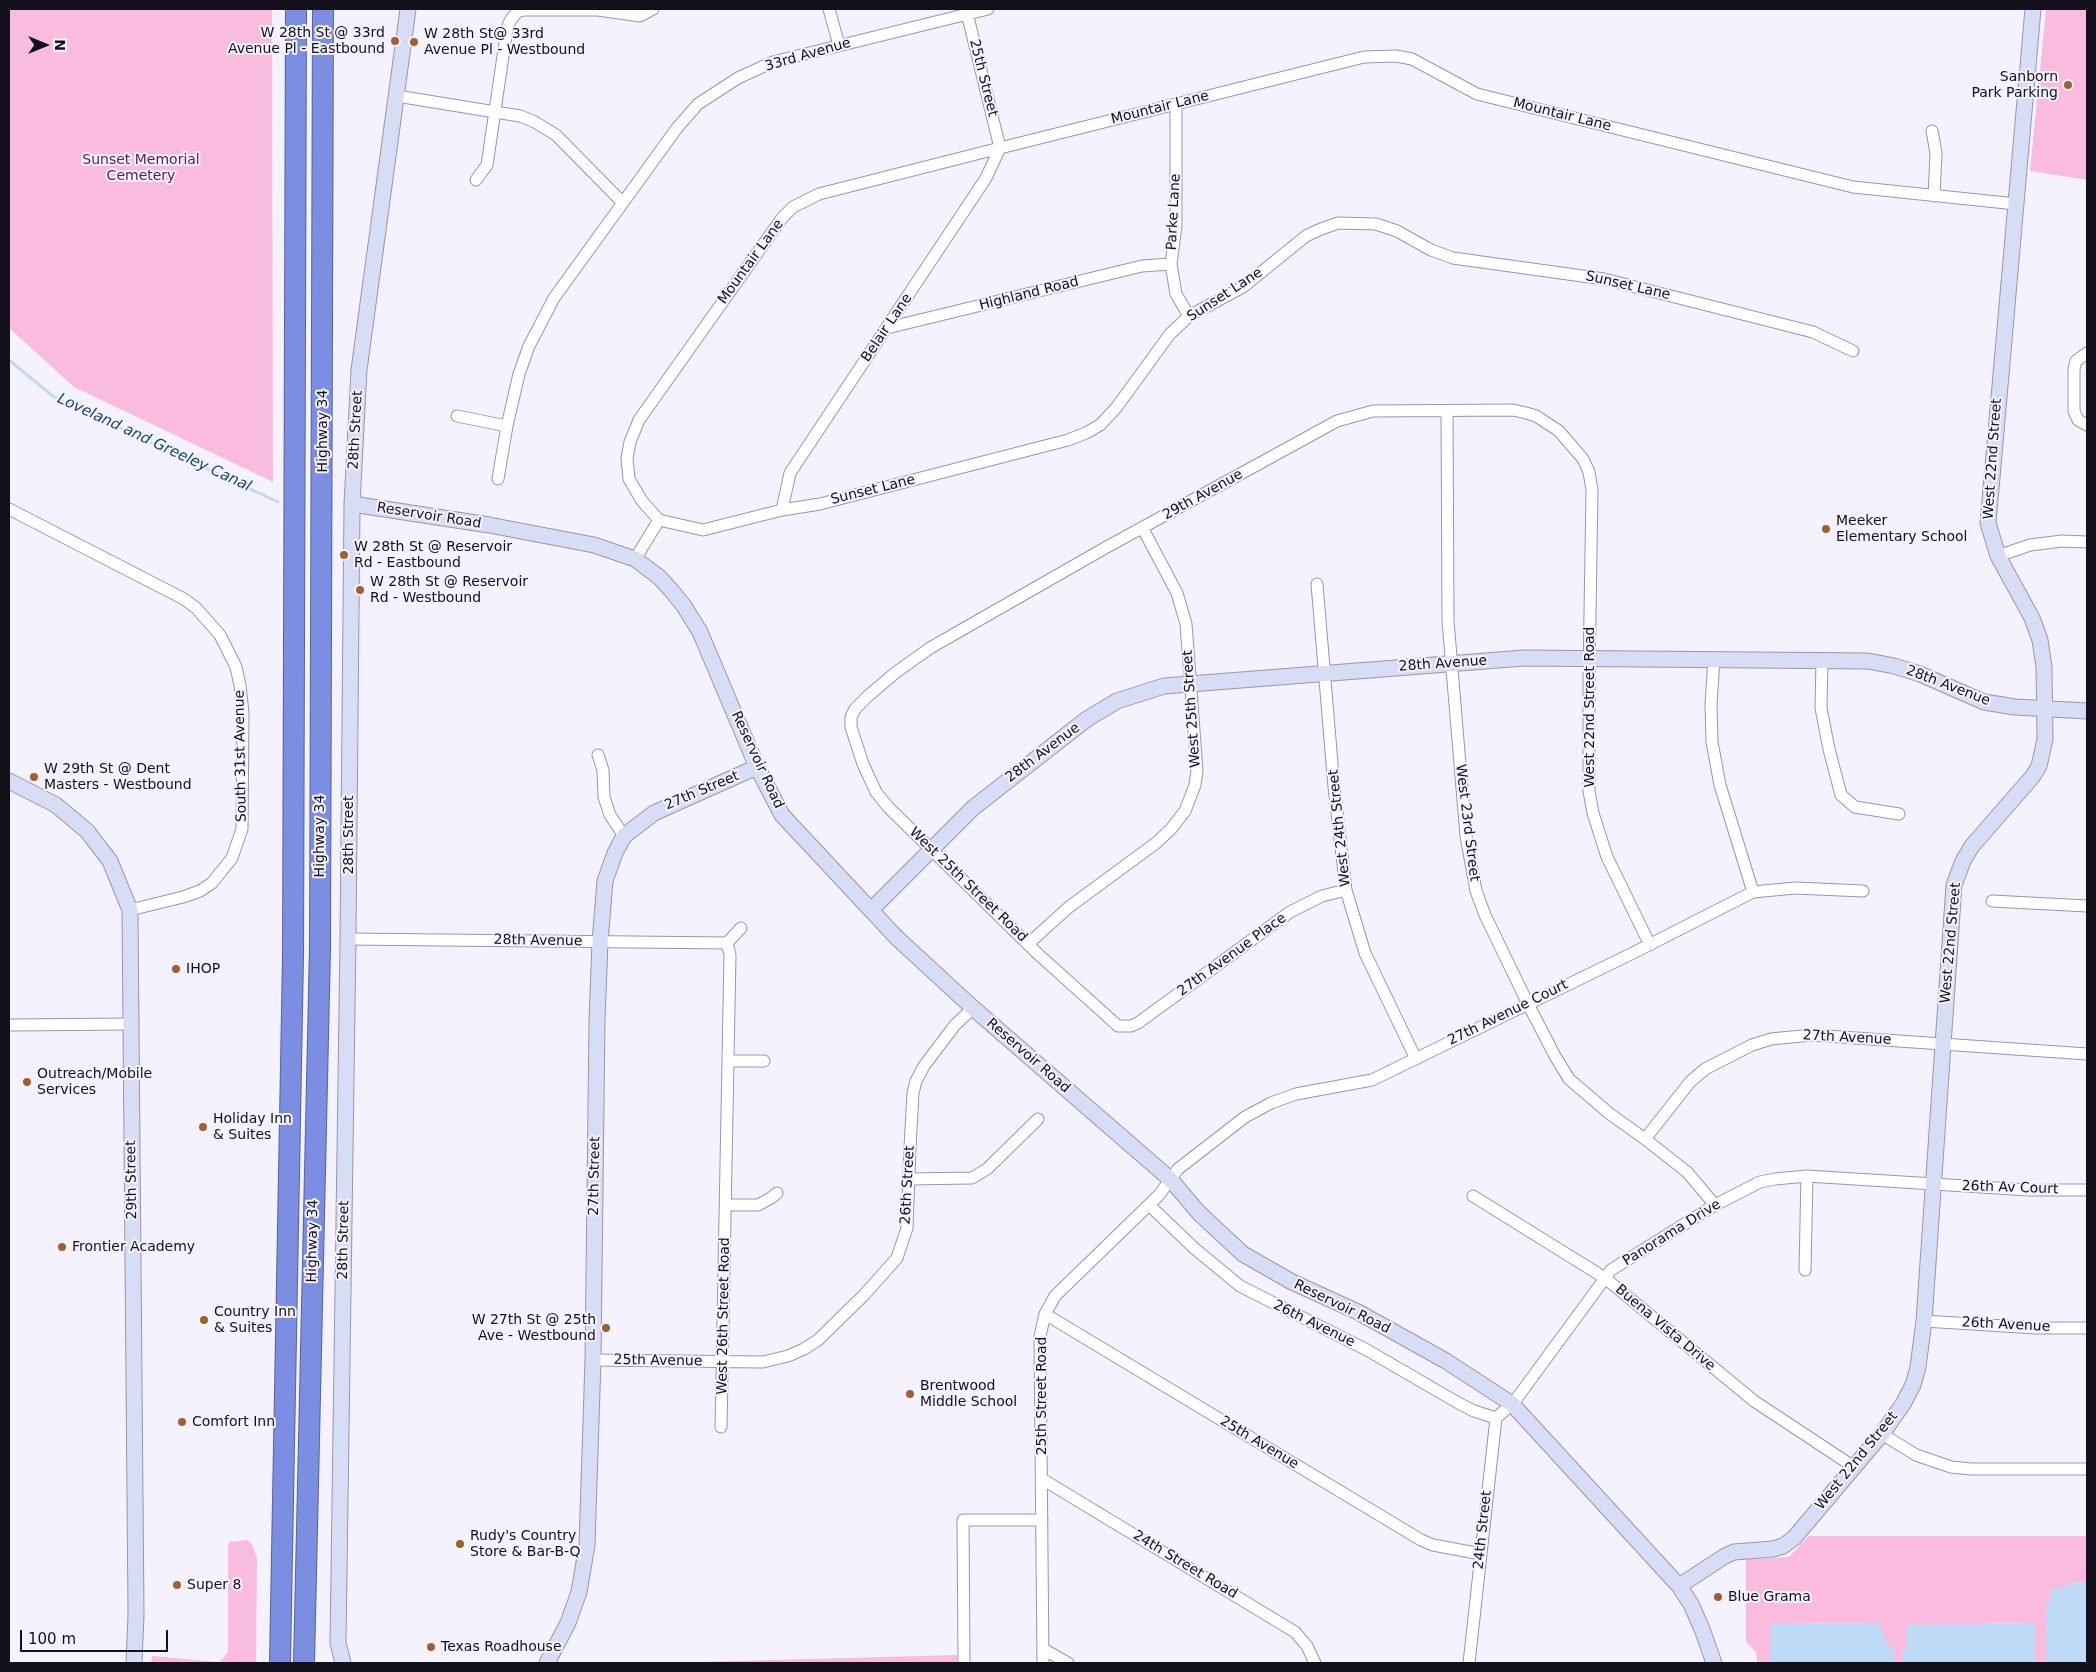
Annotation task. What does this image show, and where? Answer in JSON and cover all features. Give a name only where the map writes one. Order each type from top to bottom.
[{"type":"highway","name":"Highway 34","points":[[280,1663],[293,956],[296,9]]},
{"type":"highway","name":"Highway 34","points":[[304,1663],[320,939],[323,9]]},
{"type":"highway","points":[[274,1663],[281,1610]]},
{"type":"highway","points":[[305,1628],[313,1652],[313,1663]]},
{"type":"street","name":"28th Street","points":[[342,1663],[338,1642],[352,504],[359,370],[408,9]]},
{"type":"street","points":[[829,9],[839,45]]},
{"type":"street","name":"33rd Avenue","points":[[498,479],[506,426],[519,374],[529,346],[554,298],[677,128],[698,104],[738,78],[773,62],[967,11],[988,9]]},
{"type":"street","name":"West 22nd Street","points":[[1679,1586],[1734,1552],[1773,1549],[1783,1546],[1794,1538],[1882,1434],[1903,1404],[1913,1385],[1918,1367],[1924,1321],[1954,885],[1963,861],[1972,846],[2022,791],[2039,766],[2044,739],[2044,667],[2040,640],[2032,618],[1998,556],[1988,524],[2032,9]]},
{"type":"street","points":[[476,180],[487,165],[507,29],[517,12],[523,10],[598,10],[640,16],[652,10]]},
{"type":"street","name":"25th Street","points":[[967,11],[1000,148]]},
{"type":"street","name":"Mountair Lane","points":[[658,520],[642,501],[629,479],[627,458],[630,442],[639,420],[782,218],[793,207],[819,194],[1364,57],[1396,56],[1412,59],[1477,94],[1853,187],[2016,204]]},
{"type":"street","points":[[396,96],[520,116],[544,127],[556,136],[623,203]]},
{"type":"street","name":"Parke Lane","points":[[1176,104],[1176,226],[1171,264],[1176,294],[1189,316]]},
{"type":"street","points":[[1932,131],[1936,153],[1934,196]]},
{"type":"street","name":"Belair Lane","points":[[782,510],[790,473],[986,178],[1000,148]]},
{"type":"street","name":"Sunset Lane","points":[[658,520],[703,530],[782,510],[830,502],[1086,434],[1100,425],[1116,408],[1170,334],[1189,316],[1243,287],[1306,236],[1320,228],[1338,223],[1369,223],[1397,231],[1431,250],[1453,258],[1604,279],[1813,332],[1853,351]]},
{"type":"street","name":"Highland Road","points":[[888,328],[1142,266],[1171,264]]},
{"type":"street","points":[[2087,353],[2076,361],[2074,369],[2074,411],[2078,420],[2087,425]]},
{"type":"street","name":"29th Avenue","points":[[851,717],[855,709],[868,696],[895,673],[930,648],[1105,548],[1143,529],[1337,421],[1373,411],[1513,410],[1536,416],[1559,431],[1584,459]]},
{"type":"street","name":"West 23rd Street","points":[[1447,411],[1448,620],[1463,809],[1470,865],[1476,891],[1528,1004],[1569,1079],[1610,1114],[1645,1138],[1687,1172],[1715,1205]]},
{"type":"street","points":[[457,416],[506,426]]},
{"type":"street","name":"West 22nd Street Road","points":[[1584,459],[1589,472],[1592,490],[1588,762],[1593,813],[1607,857],[1650,945]]},
{"type":"street","name":"Reservoir Road","points":[[352,504],[594,545],[635,559],[672,590],[700,632],[757,767],[782,815],[897,938],[973,1008],[1170,1179],[1199,1213],[1228,1242],[1257,1264],[1358,1312],[1446,1362],[1512,1404],[1679,1586],[1698,1621],[1714,1663]]},
{"type":"street","name":"South 31st Avenue","points":[[9,509],[184,599],[196,608],[220,635],[236,667],[243,713],[242,829],[232,858],[212,883],[200,891],[174,900],[130,910]]},
{"type":"street","points":[[635,559],[658,520]]},
{"type":"street","name":"West 25th Street","points":[[1028,944],[1069,906],[1156,843],[1171,829],[1184,811],[1195,785],[1197,771],[1186,624],[1180,600],[1143,529]]},
{"type":"street","points":[[1998,556],[2030,545],[2062,541],[2087,542]]},
{"type":"street","name":"West 24th Street","points":[[1317,584],[1346,890],[1365,953],[1416,1059]]},
{"type":"street","name":"28th Avenue","points":[[871,910],[973,808],[993,791],[1100,710],[1138,693],[1164,686],[1451,662],[1524,658],[1868,662],[1894,666],[1920,674],[1984,702],[2015,707],[2087,711]]},
{"type":"street","points":[[1714,660],[1712,742],[1720,785],[1752,892]]},
{"type":"street","points":[[1822,661],[1821,708],[1841,795],[1854,808],[1898,814]]},
{"type":"street","name":"West 25th Street Road","points":[[851,717],[855,739],[876,792],[888,808],[1028,944],[1114,1023],[1122,1027]]},
{"type":"street","points":[[598,754],[603,770],[604,797],[610,815],[624,836]]},
{"type":"street","name":"27th Street","points":[[547,1663],[568,1623],[579,1592],[584,1569],[586,1545],[593,1360],[600,942],[605,881],[615,853],[624,836],[654,813],[757,767]]},
{"type":"street","name":"29th Street","points":[[9,781],[56,805],[87,831],[110,861],[130,910],[136,1614],[134,1663]]},
{"type":"street","name":"27th Avenue Court","points":[[1170,1179],[1178,1169],[1245,1117],[1271,1103],[1296,1094],[1372,1080],[1650,945],[1752,892],[1795,888],[1863,891]]},
{"type":"street","name":"27th Avenue Place","points":[[1122,1027],[1138,1023],[1290,912],[1322,896],[1346,890]]},
{"type":"street","points":[[1992,901],[2087,906]]},
{"type":"street","points":[[728,943],[741,928]]},
{"type":"street","name":"28th Avenue","points":[[348,939],[728,943]]},
{"type":"street","name":"West 26th Street Road","points":[[721,1427],[727,1205],[730,955],[728,943]]},
{"type":"street","name":"26th Street","points":[[724,1362],[764,1362],[788,1356],[804,1349],[818,1340],[864,1295],[897,1258],[907,1228],[912,1111],[916,1081],[924,1066],[955,1025],[973,1008]]},
{"type":"street","points":[[9,1024],[131,1024]]},
{"type":"street","name":"27th Avenue","points":[[1645,1138],[1690,1082],[1705,1069],[1743,1049],[1771,1038],[1812,1035],[2087,1054]]},
{"type":"street","points":[[729,1061],[764,1061]]},
{"type":"street","points":[[910,1179],[972,1178],[988,1169],[1038,1118]]},
{"type":"street","points":[[1805,1270],[1807,1176]]},
{"type":"street","name":"Panorama Drive","points":[[1512,1404],[1611,1270],[1715,1205],[1760,1182],[1807,1176],[1933,1184]]},
{"type":"street","name":"25th Street Road","points":[[1043,1663],[1040,1336],[1045,1314],[1055,1296],[1159,1196],[1170,1179]]},
{"type":"street","name":"26th Av Court","points":[[1933,1184],[2029,1190],[2087,1190]]},
{"type":"street","points":[[727,1205],[758,1205],[777,1193]]},
{"type":"street","name":"Buena Vista Drive","points":[[1473,1196],[1605,1278],[1754,1401],[1854,1467]]},
{"type":"street","name":"26th Avenue","points":[[1149,1206],[1194,1248],[1246,1290],[1367,1350],[1460,1404],[1496,1418]]},
{"type":"street","name":"25th Avenue","points":[[1045,1314],[1422,1540],[1433,1545],[1481,1554]]},
{"type":"street","name":"26th Avenue","points":[[1924,1321],[2036,1328],[2087,1328]]},
{"type":"street","name":"25th Avenue","points":[[593,1360],[724,1362]]},
{"type":"street","points":[[1496,1418],[1512,1404]]},
{"type":"street","name":"24th Street","points":[[1469,1663],[1496,1418]]},
{"type":"street","points":[[1882,1434],[1916,1455],[1951,1467],[1970,1469],[2087,1469]]},
{"type":"street","name":"24th Street Road","points":[[1042,1479],[1295,1632],[1307,1646],[1315,1663]]},
{"type":"street","points":[[964,1663],[963,1520],[1042,1520]]},
{"type":"street","points":[[1043,1649],[1068,1663]]},
{"type":"green space","name":"Sunset Memorial Cemetery","points":[[9,9],[272,9],[273,482],[74,387],[9,328]]},
{"type":"green space","name":"Sanborn Park Parking","points":[[2046,9],[2087,9],[2087,180],[2030,171]]},
{"type":"green space","points":[[1809,1536],[2087,1536],[2087,1583],[2072,1582],[2066,1588],[2051,1588],[2046,1608],[2046,1663],[2035,1663],[2035,1623],[1907,1625],[1907,1645],[1902,1653],[1902,1663],[1895,1663],[1895,1651],[1886,1644],[1879,1623],[1770,1624],[1770,1663],[1757,1663],[1756,1652],[1746,1642],[1746,1559],[1790,1556]]},
{"type":"green space","points":[[247,1540],[252,1544],[257,1558],[256,1663],[151,1663],[152,1656],[219,1662],[228,1652],[229,1542]]},
{"type":"green space","points":[[957,1655],[957,1663],[697,1662]]},
{"type":"water","points":[[2072,1582],[2087,1583],[2087,1663],[2046,1663],[2046,1607],[2049,1602],[2051,1588],[2066,1588]]},
{"type":"water","points":[[1880,1623],[1886,1643],[1895,1651],[1895,1663],[1770,1663],[1770,1624]]},
{"type":"water","points":[[2035,1623],[2035,1663],[1902,1663],[1902,1653],[1907,1645],[1907,1625]]},
{"type":"waterway","name":"Loveland and Greeley Canal","points":[[9,360],[54,397],[278,502]]},
{"type":"place","name":"W 28th St @ 33rd Avenue Pl - Eastbound","points":[[395,41]]},
{"type":"place","name":"W 28th St@ 33rd Avenue Pl - Westbound","points":[[414,42]]},
{"type":"place","name":"Sanborn Park Parking","points":[[2068,85]]},
{"type":"place","name":"Meeker Elementary School","points":[[1826,529]]},
{"type":"place","name":"W 28th St @ Reservoir Rd - Eastbound","points":[[344,555]]},
{"type":"place","name":"W 28th St @ Reservoir Rd - Westbound","points":[[360,590]]},
{"type":"place","name":"W 29th St @ Dent Masters - Westbound","points":[[34,777]]},
{"type":"place","name":"IHOP","points":[[176,969]]},
{"type":"place","name":"Outreach/Mobile Services","points":[[27,1082]]},
{"type":"place","name":"Holiday Inn & Suites","points":[[203,1127]]},
{"type":"place","name":"Frontier Academy","points":[[62,1247]]},
{"type":"place","name":"Country Inn & Suites","points":[[204,1320]]},
{"type":"place","name":"W 27th St @ 25th Ave - Westbound","points":[[606,1328]]},
{"type":"place","name":"Brentwood Middle School","points":[[910,1394]]},
{"type":"place","name":"Comfort Inn","points":[[182,1422]]},
{"type":"place","name":"Rudy's Country Store & Bar-B-Q","points":[[460,1544]]},
{"type":"place","name":"Super 8","points":[[177,1585]]},
{"type":"place","name":"Blue Grama","points":[[1718,1597]]},
{"type":"place","name":"Texas Roadhouse","points":[[431,1647]]}]
